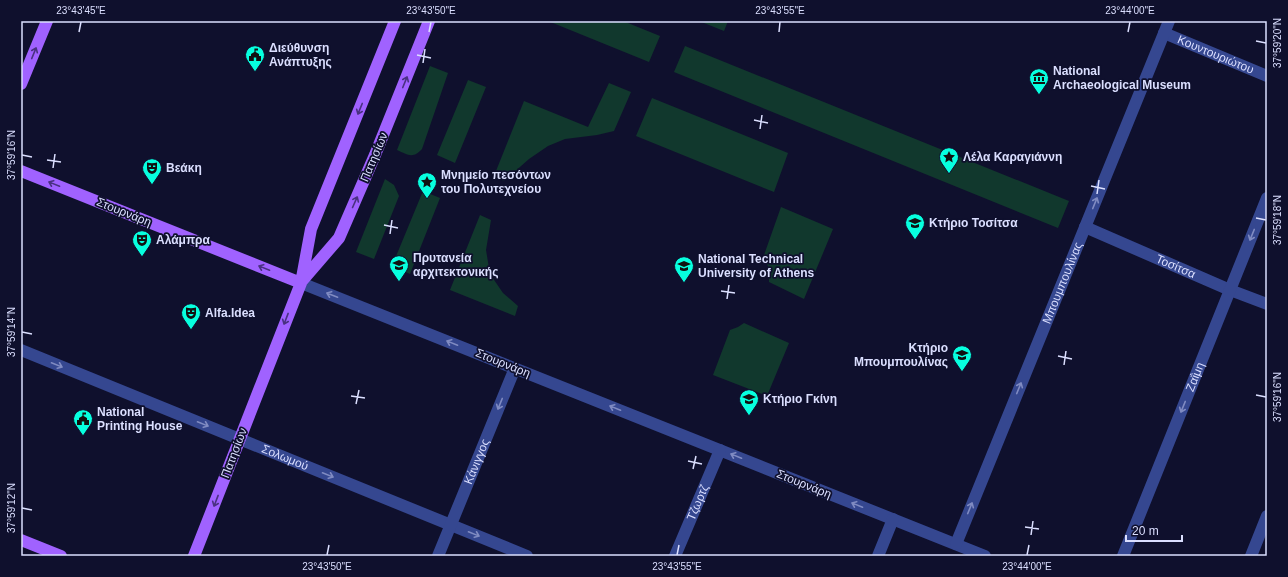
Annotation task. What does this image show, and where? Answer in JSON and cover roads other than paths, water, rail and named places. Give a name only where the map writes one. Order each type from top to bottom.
[{"type":"main road","points":[[21,84],[47,21]]},
{"type":"main road","name":"Πατησίων","points":[[194,556],[301,282],[311,229],[395,21]]},
{"type":"main road","name":"Πατησίων","points":[[301,282],[340,238],[376,155],[429,21]]},
{"type":"main road","name":"Στουρνάρη","points":[[21,171],[301,282]]},
{"type":"main road","points":[[21,540],[62,556]]},
{"type":"street","name":"Μπουμπουλίνας","points":[[956,544],[1169,21]]},
{"type":"street","name":"Κουντουριώτου","points":[[1164,33],[1267,76]]},
{"type":"street","name":"Ζαΐμη","points":[[1123,556],[1267,198]]},
{"type":"street","name":"Τοσίτσα","points":[[1085,227],[1230,290],[1267,304]]},
{"type":"street","name":"Στουρνάρη","points":[[301,282],[985,556]]},
{"type":"street","name":"Σολωμού","points":[[21,350],[528,556]]},
{"type":"street","name":"Κάνιγγος","points":[[438,556],[515,368]]},
{"type":"street","name":"Τζωρτζ","points":[[675,556],[720,450]]},
{"type":"street","points":[[1251,556],[1267,516]]},
{"type":"street","points":[[878,556],[893,519]]},
{"type":"place","name":"Διεύθυνση Ανάπτυξης","points":[[255,72]]},
{"type":"place","name":"National Archaeological Museum","points":[[1039,95]]},
{"type":"place","name":"Λέλα Καραγιάννη","points":[[949,174]]},
{"type":"place","name":"Βεάκη","points":[[152,185]]},
{"type":"place","name":"Μνημείο πεσόντων του Πολυτεχνείου","points":[[427,199]]},
{"type":"place","name":"Κτήριο Τοσίτσα","points":[[915,240]]},
{"type":"place","name":"Αλάμπρα","points":[[142,257]]},
{"type":"place","name":"Πρυτανεία αρχιτεκτονικής","points":[[399,282]]},
{"type":"place","name":"National Technical University of Athens","points":[[684,283]]},
{"type":"place","name":"Alfa.Idea","points":[[191,330]]},
{"type":"place","name":"Κτήριο Μπουμπουλίνας","points":[[962,372]]},
{"type":"place","name":"Κτήριο Γκίνη","points":[[749,416]]},
{"type":"place","name":"National Printing House","points":[[83,436]]}]
